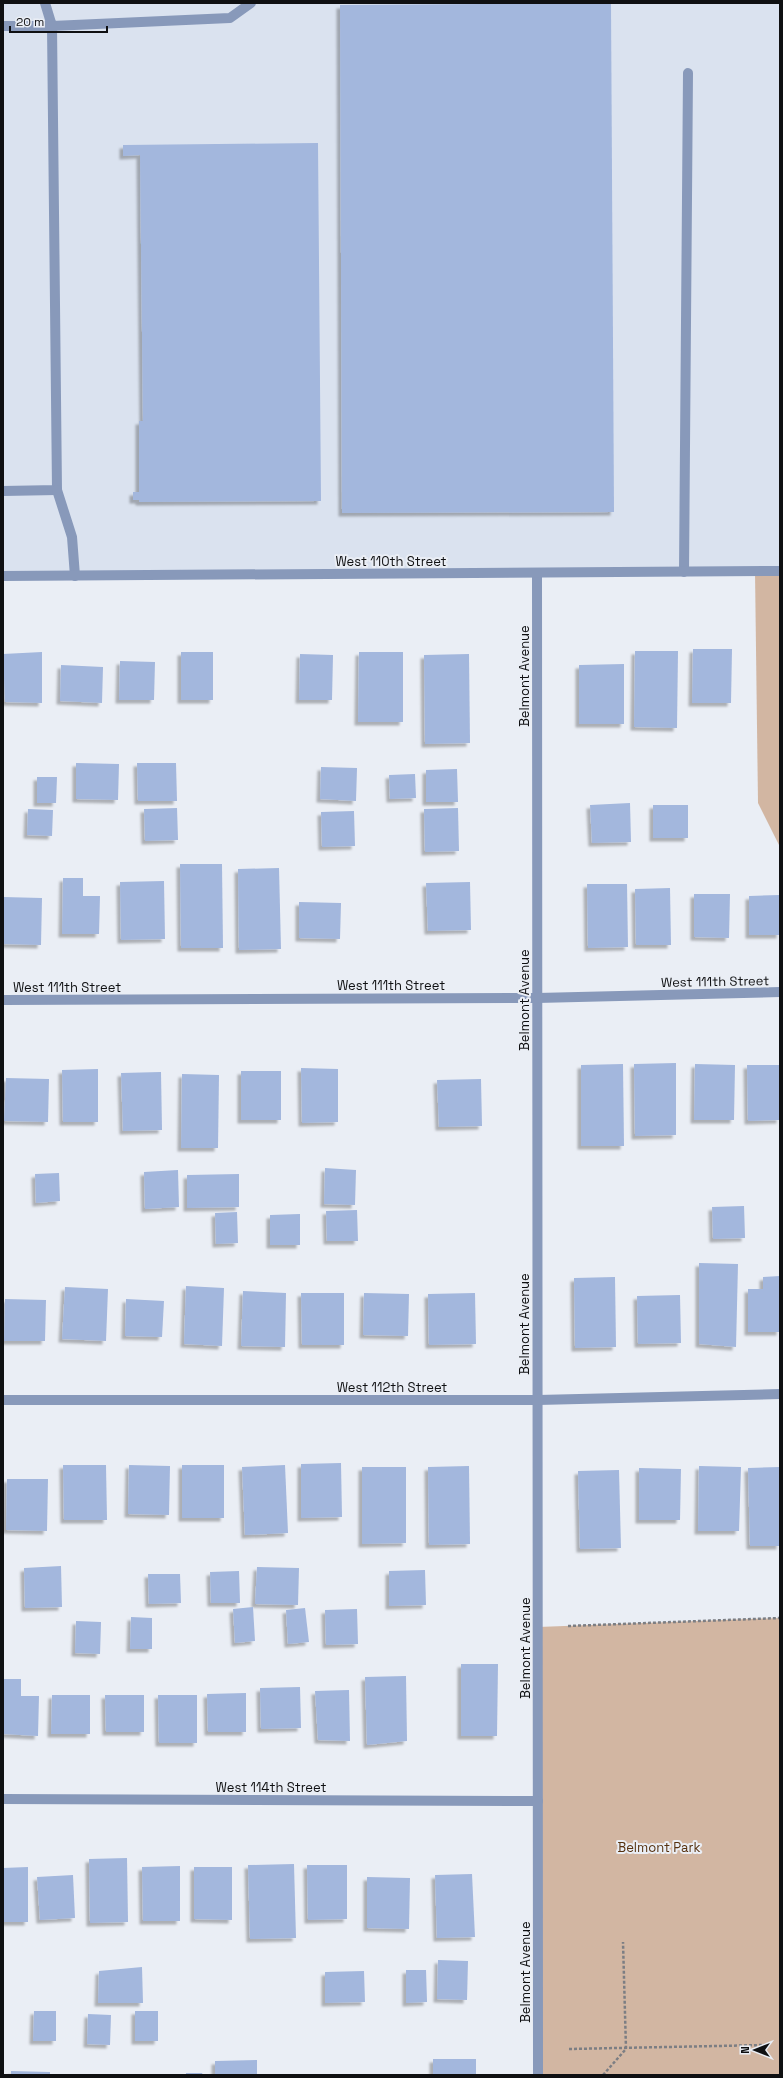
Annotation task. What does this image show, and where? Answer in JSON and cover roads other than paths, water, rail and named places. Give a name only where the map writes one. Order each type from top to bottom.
[{"type":"street","points":[[45,3],[52,26],[58,490],[72,537],[75,576]]},
{"type":"street","points":[[3,26],[52,26],[230,18],[251,3]]},
{"type":"street","points":[[684,572],[688,73]]},
{"type":"street","points":[[3,491],[58,490]]},
{"type":"street","name":"West 110th Street","points":[[3,576],[780,571]]},
{"type":"street","name":"Belmont Avenue","points":[[537,573],[538,2075]]},
{"type":"street","name":"West 111th Street","points":[[3,1000],[537,998],[780,992]]},
{"type":"street","name":"West 112th Street","points":[[3,1400],[538,1400],[780,1394]]},
{"type":"street","name":"West 114th Street","points":[[3,1799],[538,1801]]},
{"type":"park label","name":"Belmont Park","points":[[659,1847]]}]
